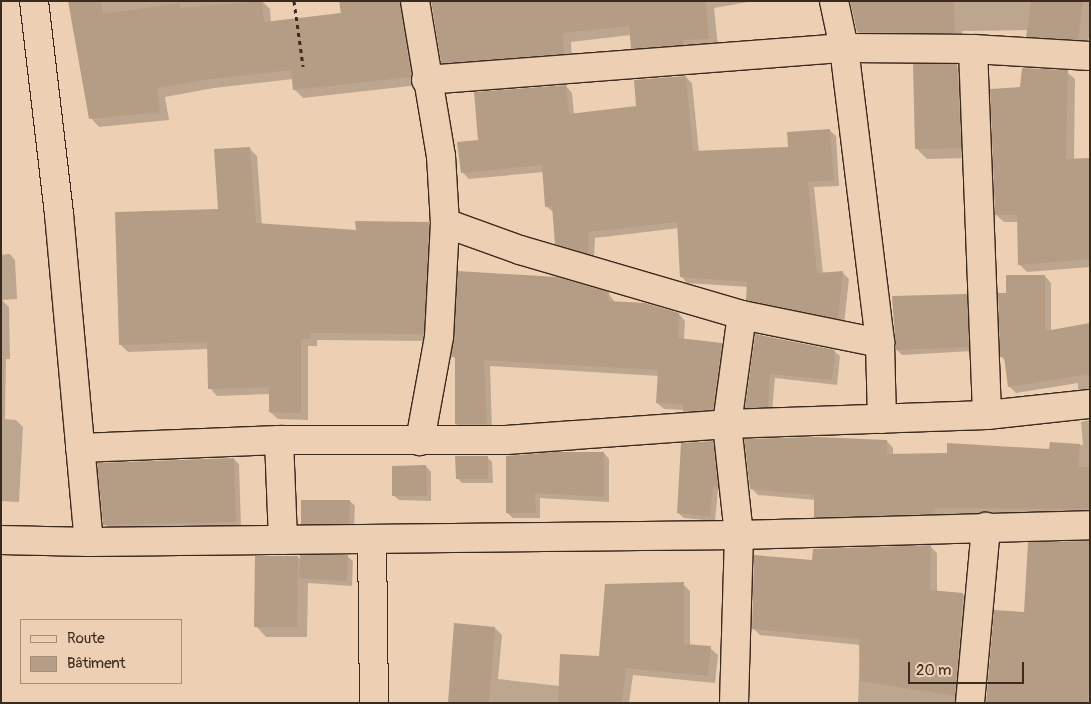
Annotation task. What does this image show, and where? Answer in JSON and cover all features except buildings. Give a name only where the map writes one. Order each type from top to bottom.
[{"type":"street","points":[[34,1],[59,214],[89,542]]},
{"type":"street","points":[[415,1],[426,80],[441,156],[445,223],[439,337],[420,441]]},
{"type":"street","points":[[834,1],[844,48],[880,343],[882,419]]},
{"type":"street","points":[[426,80],[844,48],[972,49],[1090,56]]},
{"type":"street","points":[[972,49],[987,415]]},
{"type":"street","points":[[445,223],[520,250],[742,315],[880,343]]},
{"type":"street","points":[[734,703],[739,535],[727,424],[742,315]]},
{"type":"street","points":[[80,448],[280,440],[420,441],[603,435],[727,424],[987,415],[1090,404]]},
{"type":"street","points":[[280,440],[283,540]]},
{"type":"street","points":[[1,540],[89,542],[739,535],[1090,525]]},
{"type":"street","points":[[970,703],[986,528]]},
{"type":"street","points":[[372,539],[374,703]]},
{"type":"path","points":[[294,1],[304,66]]}]
